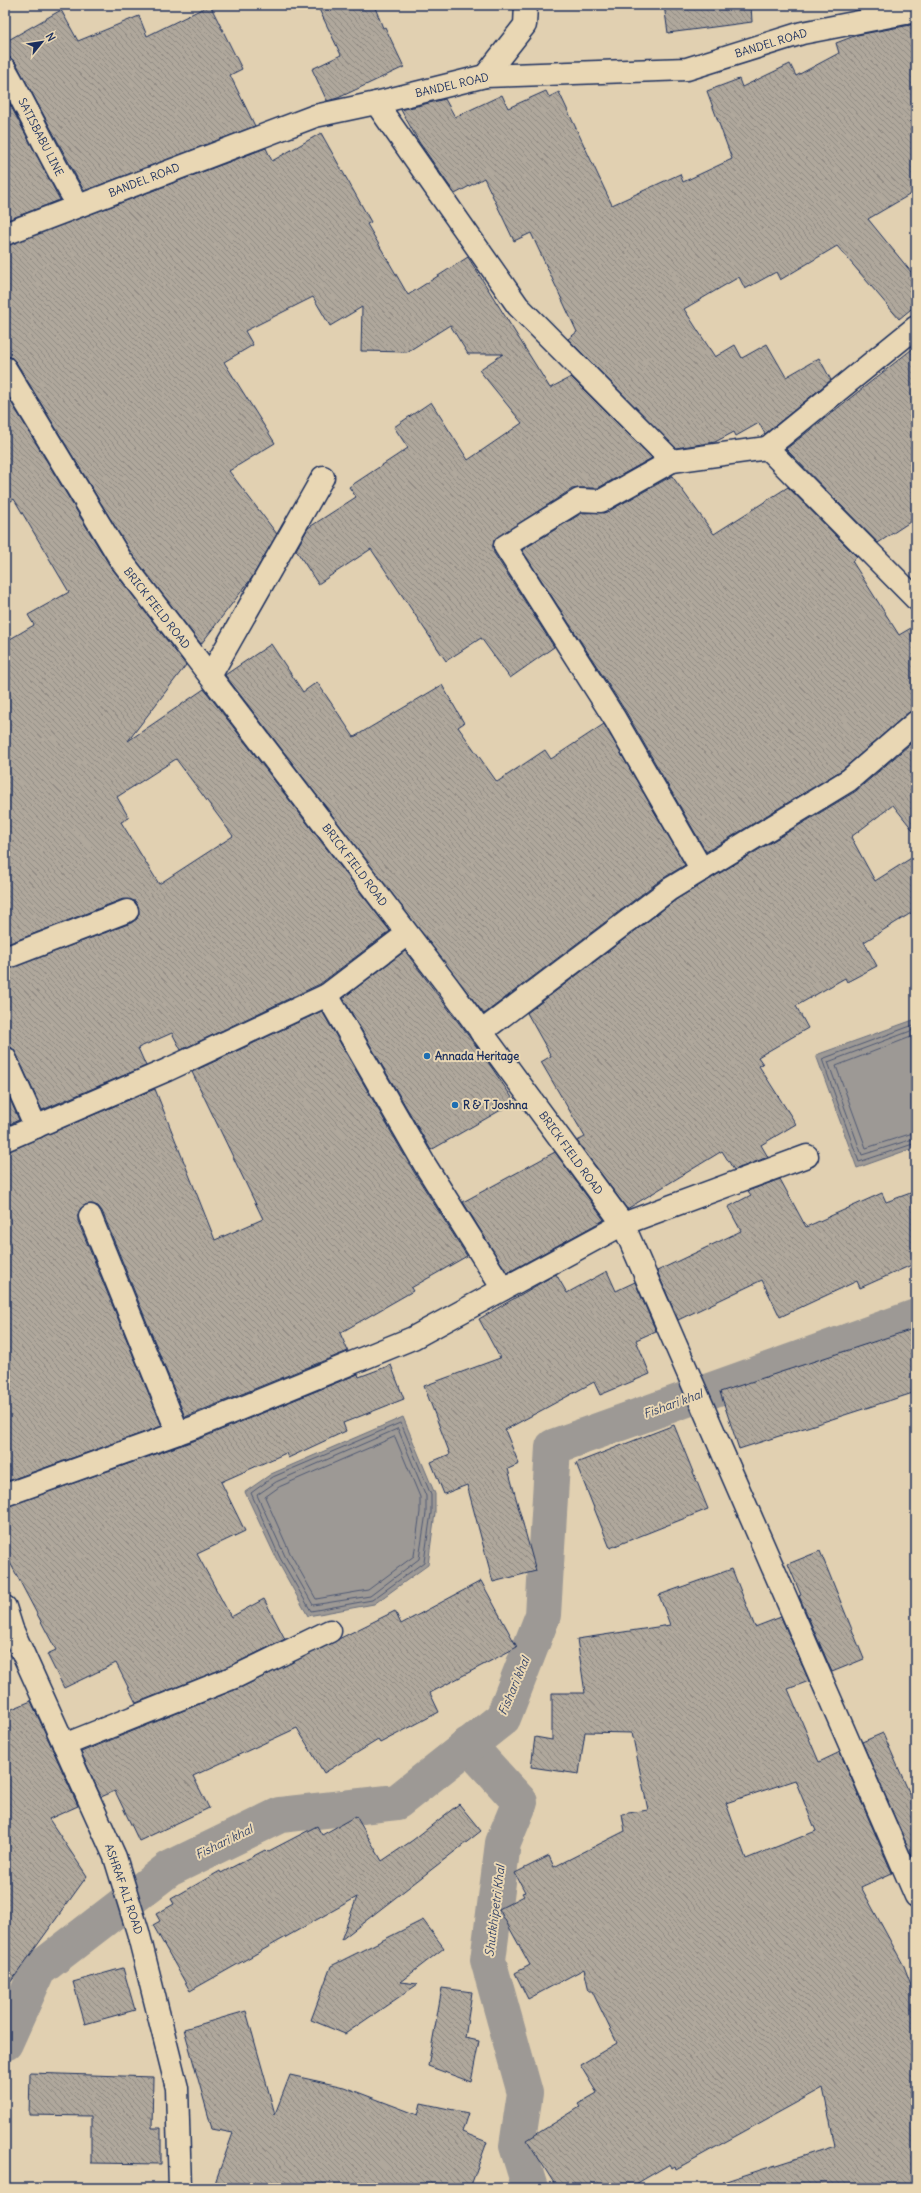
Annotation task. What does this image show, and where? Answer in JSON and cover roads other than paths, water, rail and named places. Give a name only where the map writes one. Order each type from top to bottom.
[{"type":"street","points":[[485,76],[525,25],[526,5]]},
{"type":"street","name":"BANDEL ROAD","points":[[5,234],[314,116],[376,103],[485,76],[687,69],[802,33],[916,11]]},
{"type":"street","name":"SATISBABU LINE","points":[[5,69],[27,108],[58,172],[78,205]]},
{"type":"street","points":[[376,103],[518,306],[672,461]]},
{"type":"street","points":[[702,870],[615,719],[505,546],[579,500],[601,501],[672,461],[767,448],[916,327]]},
{"type":"street","name":"BRICK FIELD ROAD","points":[[5,368],[121,560],[407,934],[623,1224],[916,1896]]},
{"type":"street","points":[[767,448],[916,599]]},
{"type":"street","points":[[210,676],[323,477]]},
{"type":"street","points":[[481,1032],[670,889],[849,780],[916,722]]},
{"type":"street","points":[[5,958],[127,911]]},
{"type":"street","points":[[5,1140],[167,1070],[327,995],[407,934]]},
{"type":"street","points":[[327,995],[425,1165],[502,1289]]},
{"type":"street","points":[[5,1058],[36,1127]]},
{"type":"street","points":[[5,1496],[178,1433],[413,1338],[623,1224],[806,1156]]},
{"type":"street","points":[[90,1216],[178,1433]]},
{"type":"street","name":"ASHRAF ALI ROAD","points":[[5,1607],[12,1629],[115,1858],[138,1932],[177,2088],[180,2188]]},
{"type":"street","points":[[64,1745],[237,1676],[330,1631]]},
{"type":"water","points":[[916,1019],[916,1147],[857,1168],[816,1055]]},
{"type":"water","points":[[403,1417],[435,1494],[435,1513],[428,1565],[374,1604],[308,1616],[277,1560],[245,1492],[271,1474]]},
{"type":"waterway","name":"Fishari khal","points":[[5,2043],[38,1970],[169,1869],[280,1815],[397,1802],[503,1718],[543,1615],[553,1447],[916,1317]]},
{"type":"waterway","name":"Shutkhipetri Khal","points":[[468,1745],[520,1802],[503,1843],[488,1960],[525,2093],[517,2146],[530,2188]]},
{"type":"place","name":"Annada Heritage","points":[[427,1056]]},
{"type":"place","name":"R & T Joshna","points":[[455,1105]]}]
